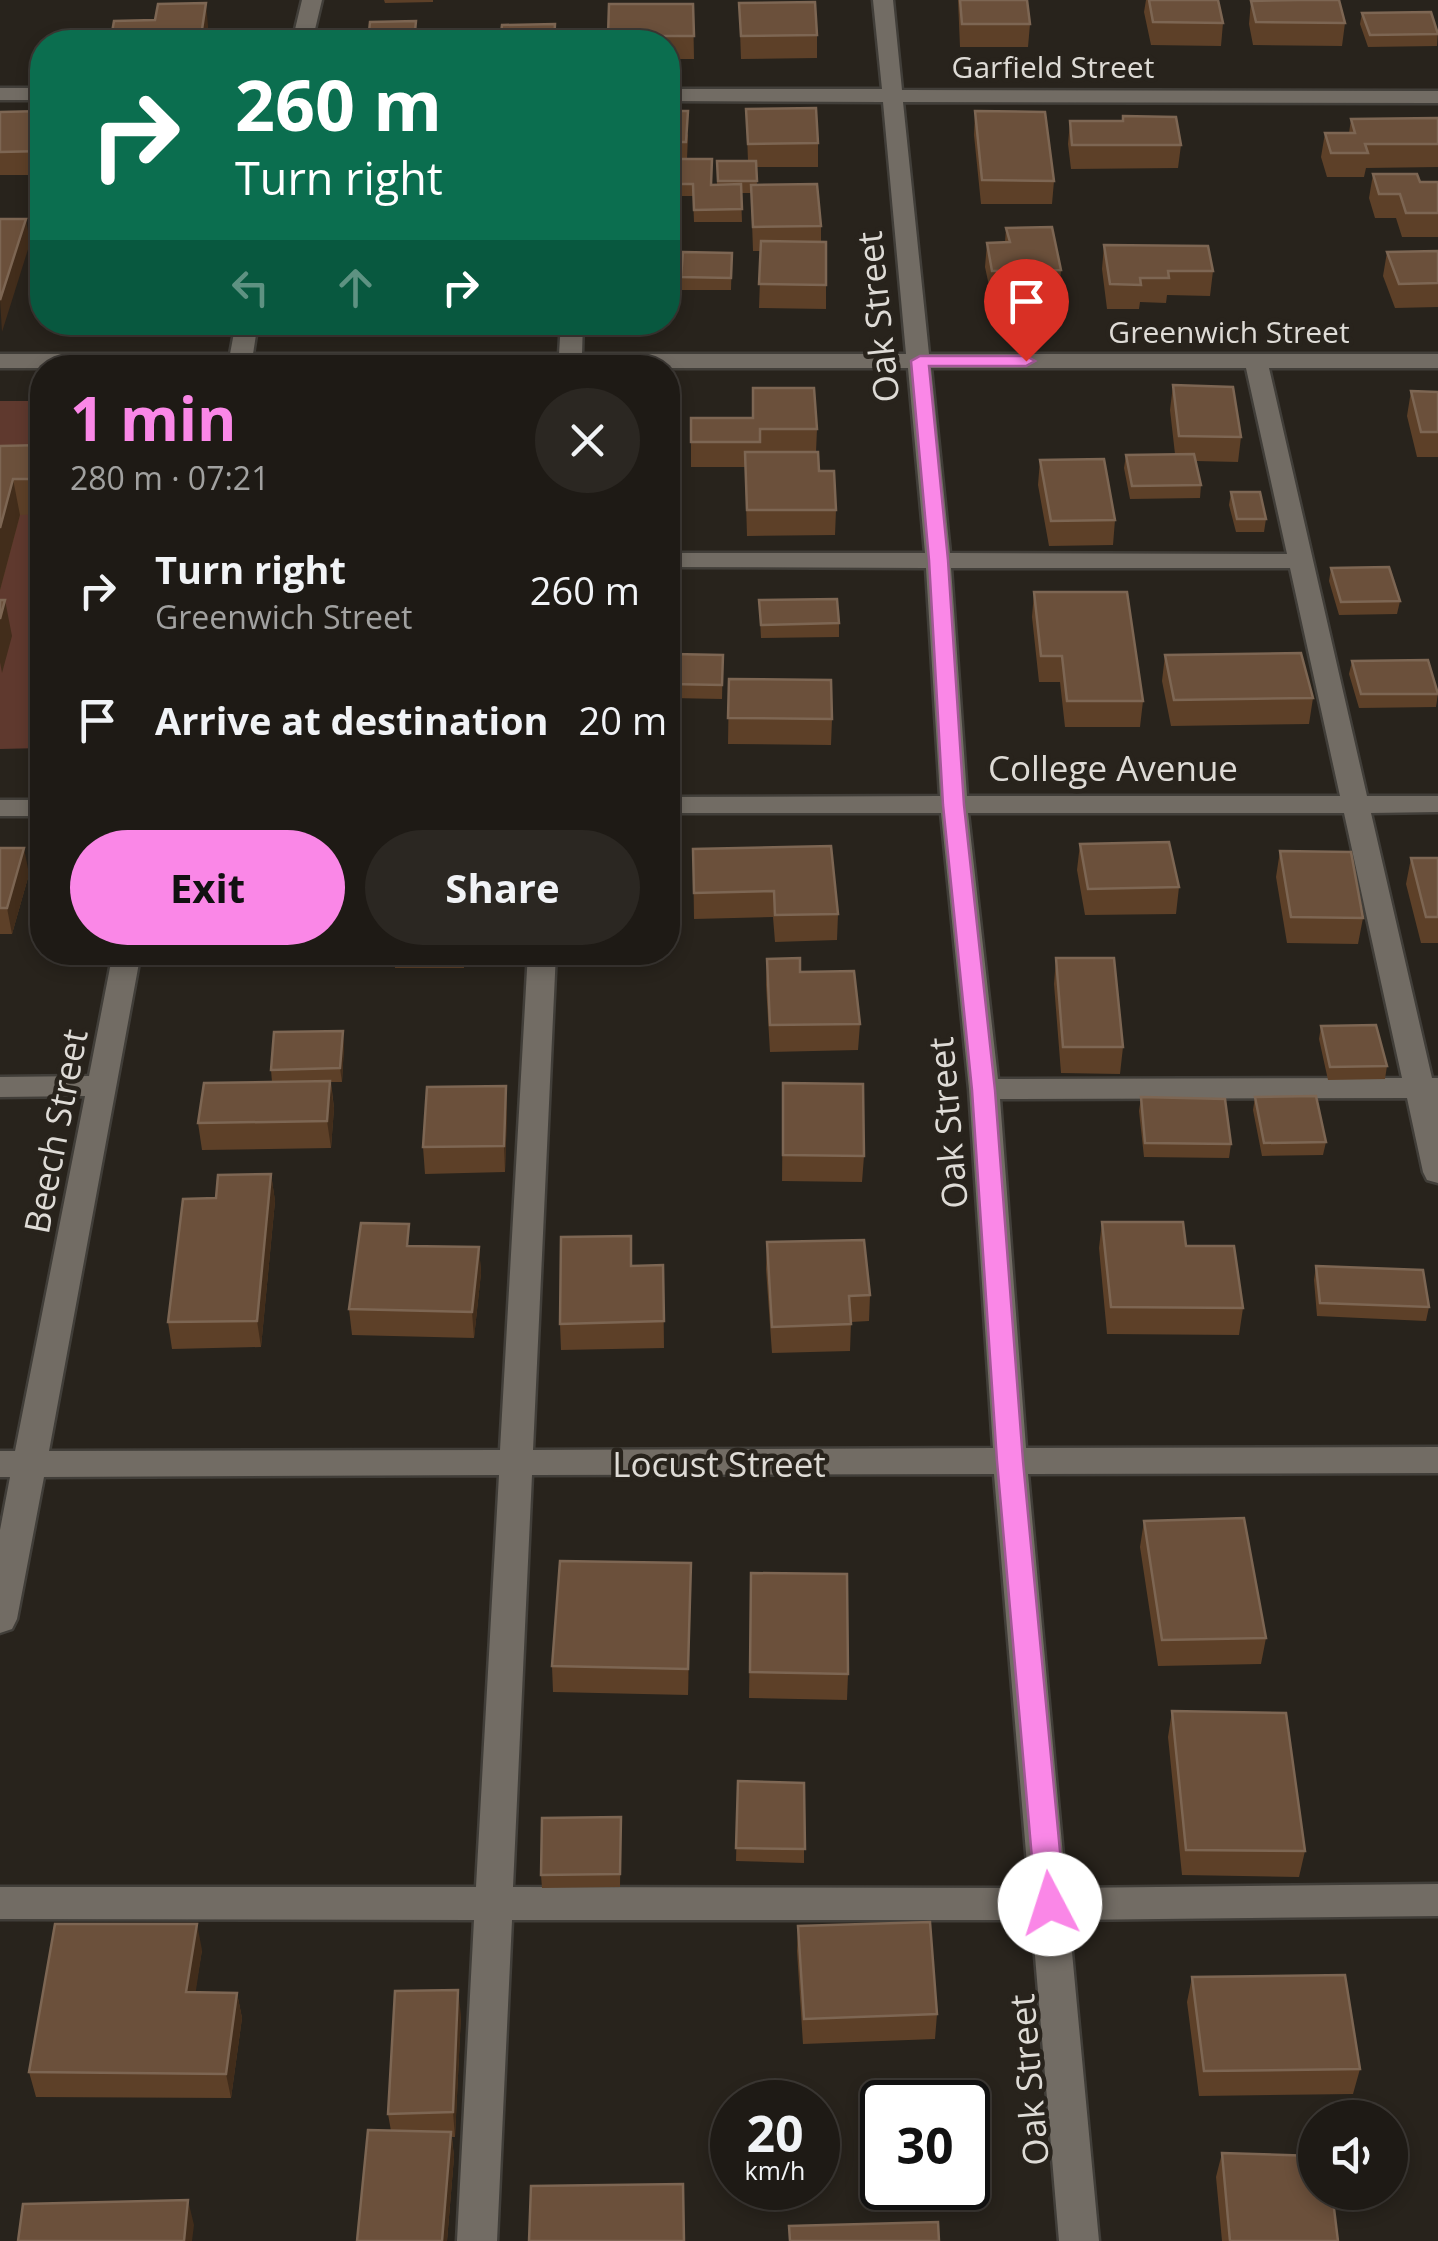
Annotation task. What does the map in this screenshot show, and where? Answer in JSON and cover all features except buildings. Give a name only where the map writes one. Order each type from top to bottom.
[{"type":"street","points":[[305,30],[312,0]]},
{"type":"street","name":"Oak Street","points":[[883,0],[938,560],[954,805],[984,1090],[1010,1461],[1079,2241]]},
{"type":"street","points":[[0,94],[30,94]]},
{"type":"street","name":"Garfield Street","points":[[680,95],[1438,96]]},
{"type":"street","name":"Greenwich Street","points":[[0,360],[30,361]]},
{"type":"street","points":[[1256,361],[1357,804],[1429,1088],[1438,1172]]},
{"type":"street","name":"Greenwich Street","points":[[680,363],[1438,361]]},
{"type":"street","points":[[680,560],[1302,561]]},
{"type":"street","name":"College Avenue","points":[[680,805],[1438,804]]},
{"type":"street","points":[[0,808],[30,808]]},
{"type":"street","name":"Beech Street","points":[[0,1619],[16,1464],[102,1086],[125,965]]},
{"type":"street","points":[[478,2241],[541,965]]},
{"type":"street","points":[[0,1086],[102,1086]]},
{"type":"street","points":[[984,1090],[1429,1088]]},
{"type":"street","name":"Locust Street","points":[[16,1464],[1438,1460]]},
{"type":"street","points":[[0,1903],[1050,1904],[1438,1900]]},
{"type":"shaded area","points":[[0,401],[30,401],[30,748],[0,749]]},
{"type":"route","points":[[1026,361],[920,361],[954,805],[984,1090],[1010,1461],[1050,1904]]}]
